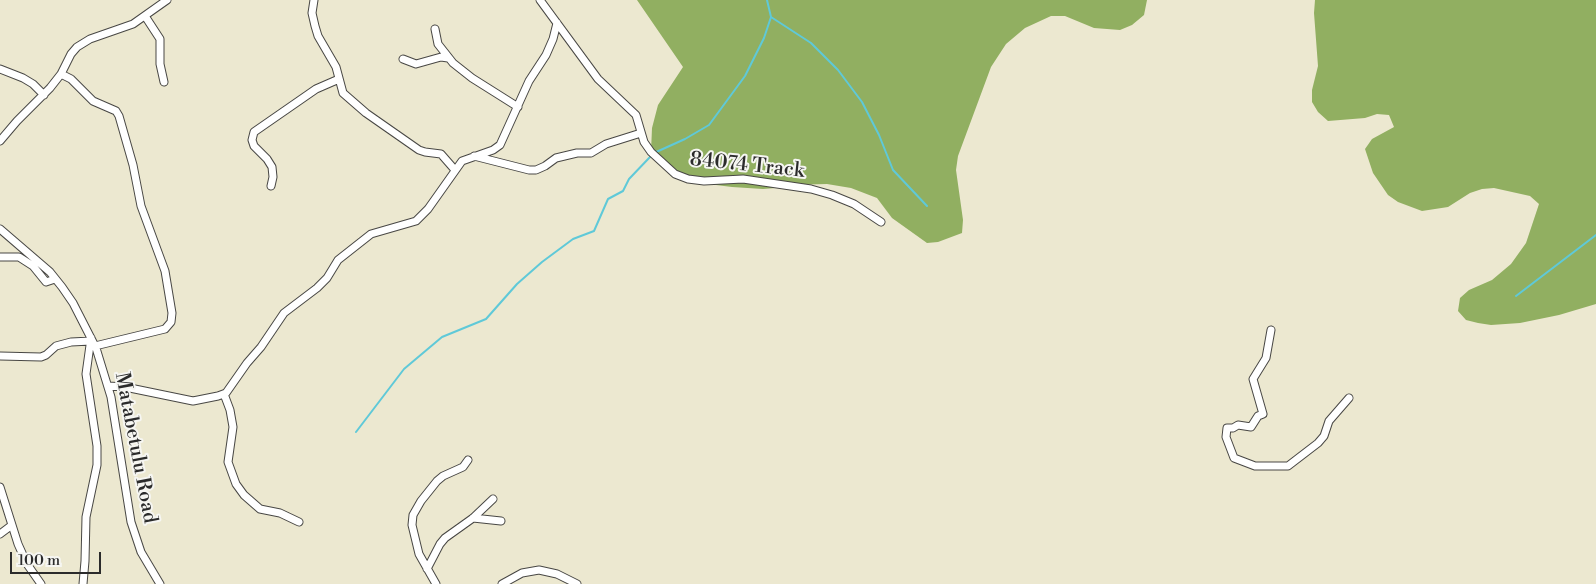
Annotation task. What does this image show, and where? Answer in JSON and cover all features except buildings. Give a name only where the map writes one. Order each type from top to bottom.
[{"type":"street","points":[[0,141],[62,74],[71,54],[82,44],[133,24],[166,0]]},
{"type":"street","points":[[314,0],[312,13],[315,26],[336,67],[343,93],[366,113],[422,152],[441,154],[455,170]]},
{"type":"street","name":"84074 Track","points":[[540,0],[598,78],[636,116],[644,142],[651,152],[675,174],[688,180],[743,179],[788,184],[811,189],[854,204],[881,222]]},
{"type":"street","points":[[145,16],[160,39],[160,64],[164,82]]},
{"type":"street","points":[[108,386],[125,387],[187,400],[197,400],[224,394],[284,313],[317,288],[327,278],[338,260],[371,234],[409,224],[422,216],[462,161],[493,150],[500,145],[529,81],[546,56],[557,23]]},
{"type":"street","points":[[435,29],[438,44],[448,58],[472,78],[518,107]]},
{"type":"street","points":[[403,59],[416,64],[441,57],[448,58]]},
{"type":"street","points":[[0,69],[28,81],[44,95]]},
{"type":"street","points":[[0,356],[41,356],[46,355],[56,346],[71,342],[92,342],[165,328],[170,324],[172,313],[165,271],[140,206],[133,165],[119,116],[116,112],[93,101],[62,74]]},
{"type":"street","points":[[271,186],[274,177],[272,167],[254,146],[252,140],[254,132],[316,89],[339,79]]},
{"type":"street","points":[[474,156],[529,170],[536,170],[556,158],[577,153],[591,153],[606,144],[641,133]]},
{"type":"street","name":"Matabetulu Road","points":[[0,229],[55,279],[73,303],[92,342],[111,397],[131,522],[141,552],[160,584]]},
{"type":"street","points":[[0,257],[19,257],[33,266],[46,282],[55,279]]},
{"type":"street","points":[[1271,330],[1266,358],[1253,379],[1263,414],[1258,416],[1251,426],[1238,425],[1233,428],[1227,428],[1226,437],[1234,458],[1255,466],[1288,466],[1318,443],[1324,436],[1329,421],[1349,398]]},
{"type":"street","points":[[82,584],[85,561],[86,517],[97,465],[86,374],[92,342]]},
{"type":"street","points":[[224,394],[230,410],[233,427],[228,462],[236,484],[244,495],[260,509],[280,513],[299,522]]},
{"type":"street","points":[[436,584],[420,554],[412,525],[414,510],[437,481],[443,476],[463,467],[468,460]]},
{"type":"street","points":[[0,487],[12,526],[27,564],[41,584]]},
{"type":"street","points":[[427,569],[443,541],[473,518],[493,499]]},
{"type":"street","points":[[473,518],[501,521]]},
{"type":"street","points":[[0,534],[12,526]]},
{"type":"street","points":[[502,584],[522,573],[539,570],[557,574],[577,584]]},
{"type":"green space","points":[[637,0],[1147,0],[1144,15],[1132,25],[1120,30],[1094,28],[1065,16],[1051,16],[1025,28],[1006,44],[991,67],[958,156],[956,170],[963,220],[962,233],[938,242],[927,243],[892,218],[877,198],[851,188],[827,184],[788,185],[763,189],[732,187],[708,184],[675,174],[651,152],[652,128],[658,105],[683,67]]},
{"type":"green space","points":[[1315,0],[1596,0],[1596,304],[1559,315],[1520,323],[1491,325],[1466,320],[1458,311],[1460,298],[1469,290],[1492,280],[1511,264],[1526,243],[1539,204],[1530,196],[1494,188],[1470,193],[1448,207],[1422,211],[1398,202],[1388,195],[1373,173],[1365,149],[1372,139],[1394,127],[1389,115],[1377,114],[1365,118],[1328,121],[1318,112],[1312,102],[1312,90],[1318,66],[1314,13]]},
{"type":"waterway","points":[[654,153],[685,139],[709,125],[745,76],[764,38],[771,17],[767,0]]},
{"type":"waterway","points":[[771,17],[811,43],[838,70],[862,102],[879,135],[893,170],[927,206]]},
{"type":"waterway","points":[[356,432],[404,369],[442,337],[486,319],[517,284],[542,262],[573,239],[594,231],[608,199],[623,191],[629,179],[650,157]]},
{"type":"waterway","points":[[1516,296],[1596,235]]}]
